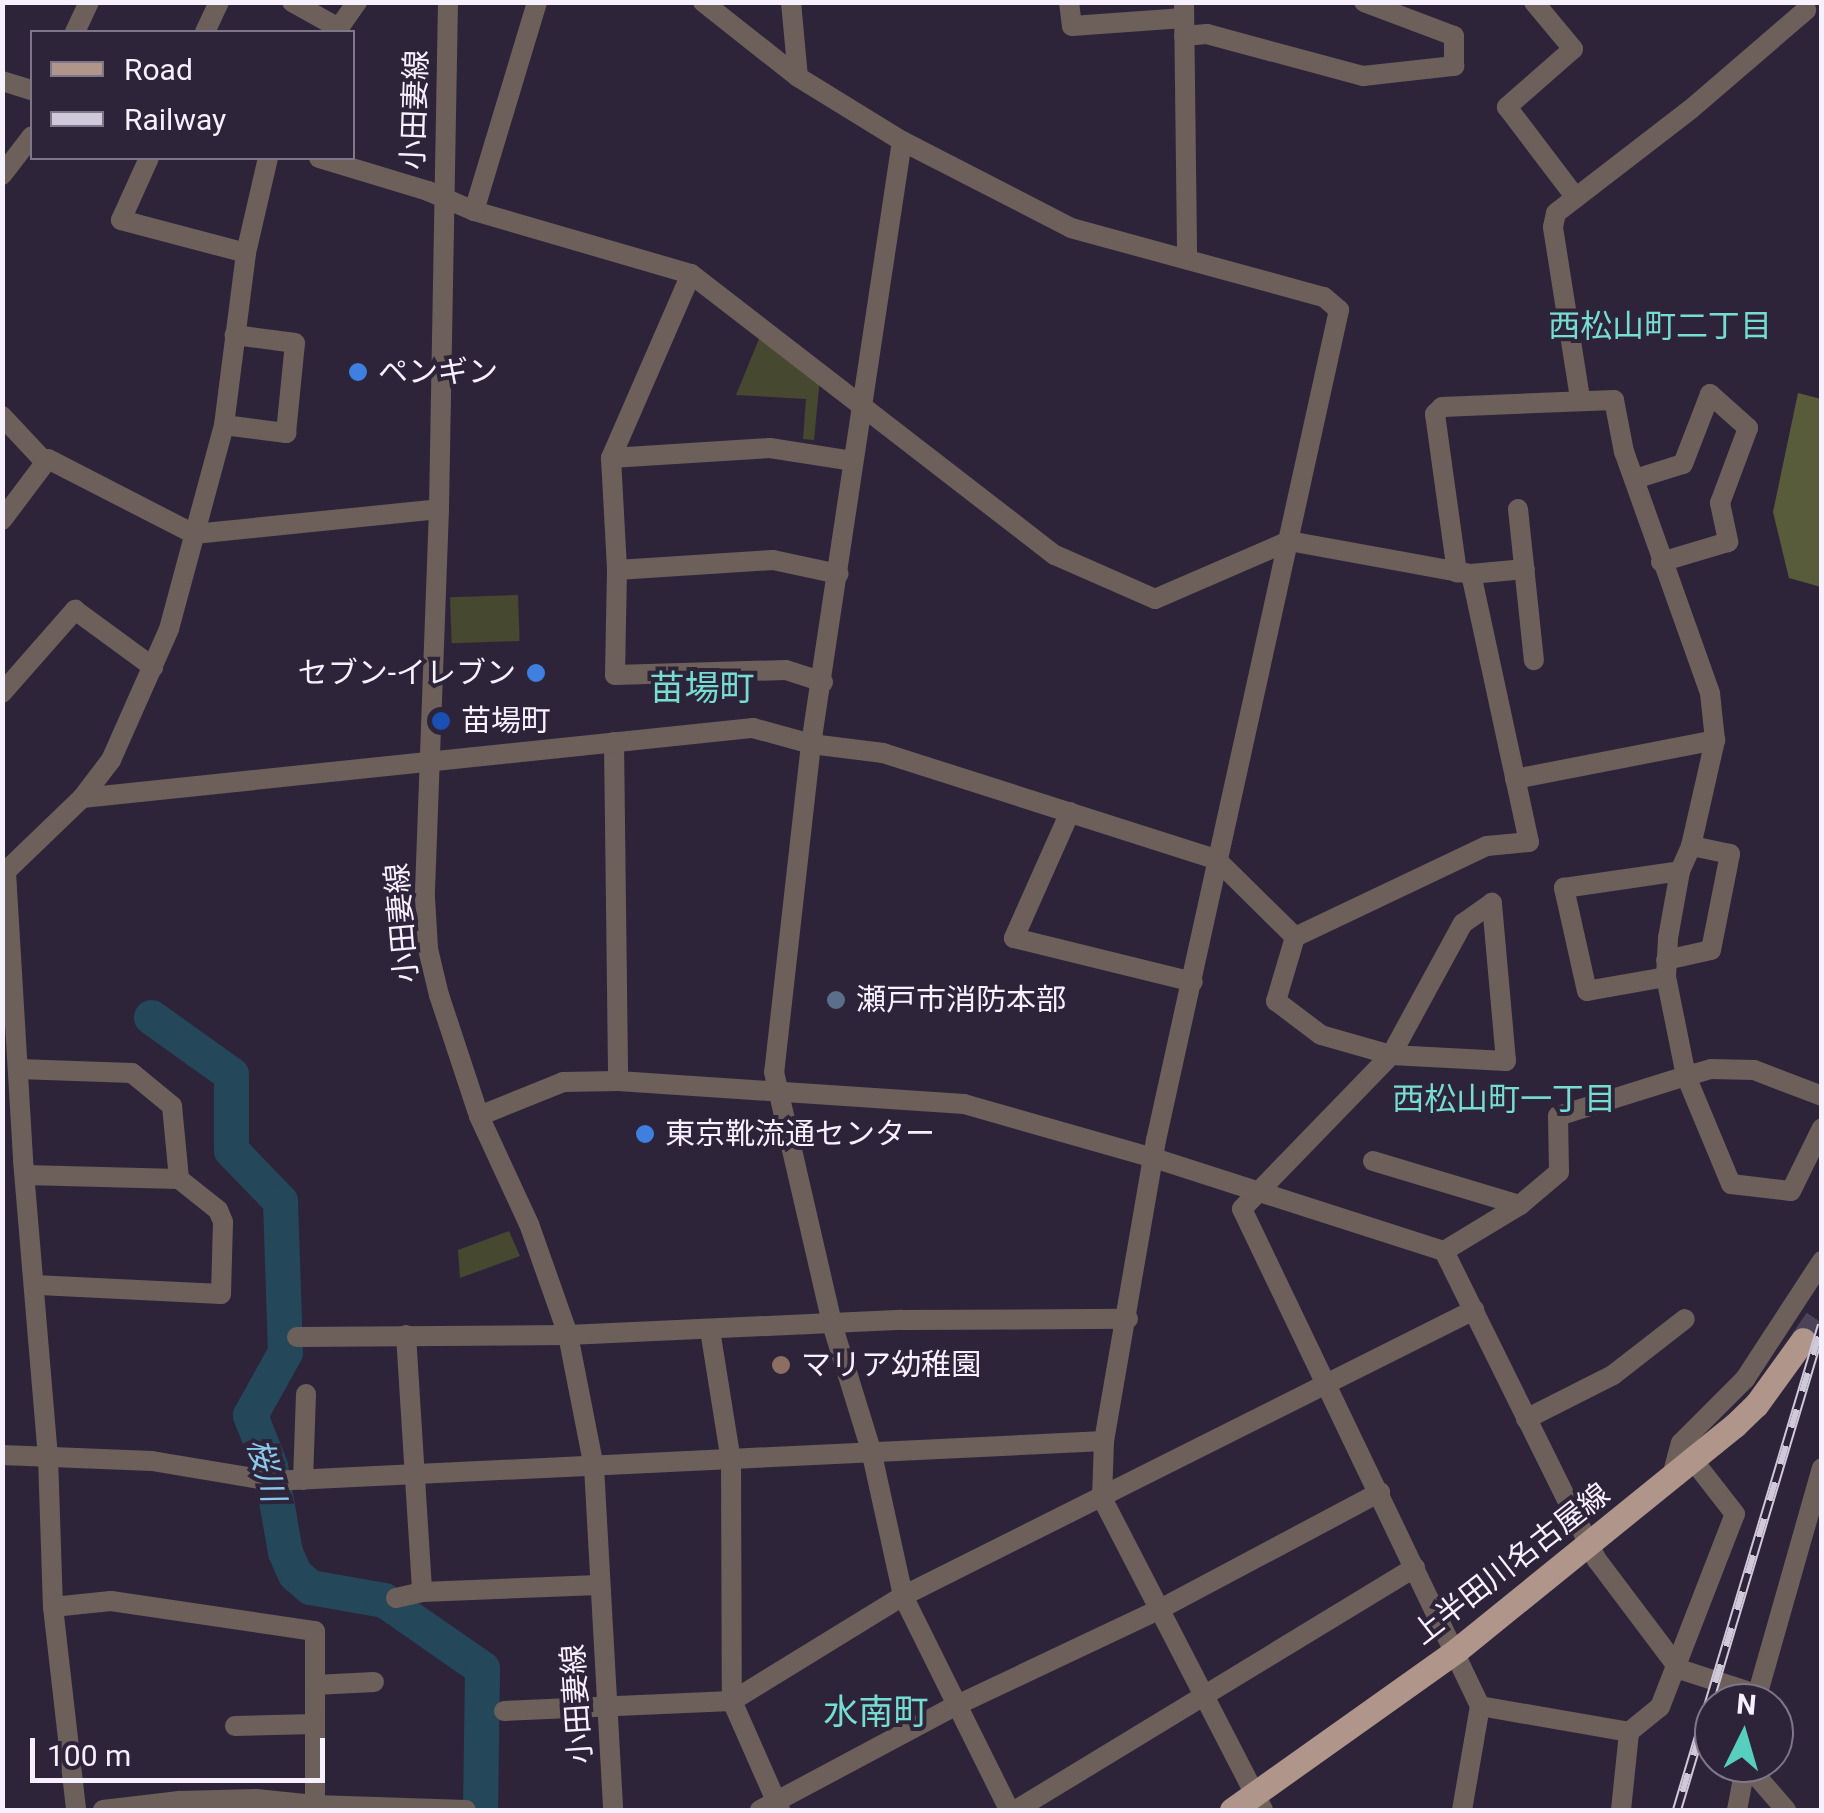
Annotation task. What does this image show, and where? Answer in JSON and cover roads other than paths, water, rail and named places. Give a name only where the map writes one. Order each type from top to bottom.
[{"type":"main road","name":"上半田川名古屋線","points":[[1232,1810],[1259,1802],[1457,1650],[1693,1460],[1756,1405],[1803,1340]]},
{"type":"street","points":[[207,30],[219,2]]},
{"type":"street","points":[[292,2],[338,30],[357,2]]},
{"type":"street","name":"小田妻線","points":[[448,2],[439,508],[425,898],[428,948],[478,1116],[528,1224],[568,1336],[594,1466],[613,1810]]},
{"type":"street","points":[[474,211],[537,2]]},
{"type":"street","points":[[702,2],[798,77],[902,142],[1071,228],[1324,297],[1339,310],[1216,859],[1154,1158],[1104,1441],[1102,1498],[1259,1802]]},
{"type":"street","points":[[791,2],[798,77]]},
{"type":"street","points":[[1069,2],[1072,26],[1184,19],[1207,34],[1363,76],[1454,66],[1454,36],[1364,2]]},
{"type":"street","points":[[1534,2],[1573,49],[1507,107],[1576,198]]},
{"type":"street","points":[[76,30],[85,4]]},
{"type":"street","points":[[1580,398],[1553,227],[1556,213],[1809,12]]},
{"type":"street","points":[[1184,19],[1186,259]]},
{"type":"street","points":[[2,81],[30,89]]},
{"type":"street","points":[[2,175],[30,139]]},
{"type":"street","points":[[902,142],[865,407],[852,462],[839,574],[811,744],[774,1072],[832,1324],[871,1450],[903,1596],[955,1706],[1012,1810],[1204,1698],[1415,1567]]},
{"type":"street","points":[[148,160],[121,220],[246,253]]},
{"type":"street","points":[[76,1810],[53,1607],[48,1457],[34,1285],[17,1165],[4,874],[82,798],[111,760],[169,630],[224,425],[246,253],[268,160]]},
{"type":"street","points":[[325,160],[428,191],[474,211],[691,274],[1055,556],[1155,599],[1289,542],[1464,573],[1524,569]]},
{"type":"street","points":[[691,274],[611,458],[617,570],[615,676],[786,670],[822,682]]},
{"type":"street","points":[[224,425],[286,433],[295,344],[235,335]]},
{"type":"street","points":[[1636,480],[1683,464],[1710,394],[1748,428],[1720,503],[1728,542],[1661,562]]},
{"type":"street","points":[[1462,1810],[1480,1706],[1457,1650],[1242,1209],[1391,1055],[1462,923],[1492,903],[1506,1061],[1391,1055],[1321,1035],[1276,1001],[1295,937],[1486,846],[1529,842],[1464,573],[1435,414],[1442,407],[1580,398],[1614,400],[1624,452],[1710,693],[1714,740],[1691,846],[1680,871],[1666,968],[1686,1076],[1731,1184],[1791,1191],[1822,1128]]},
{"type":"street","points":[[2,416],[45,462]]},
{"type":"street","points":[[611,458],[770,448],[852,462]]},
{"type":"street","points":[[2,520],[48,459],[194,534],[439,508]]},
{"type":"street","points":[[1518,509],[1534,660]]},
{"type":"street","points":[[617,570],[772,560],[839,574]]},
{"type":"street","points":[[2,693],[75,610],[153,666]]},
{"type":"street","points":[[82,798],[753,728],[811,744],[883,753],[1216,859],[1295,937]]},
{"type":"street","points":[[1514,779],[1714,740]]},
{"type":"street","points":[[614,742],[618,1081]]},
{"type":"street","points":[[1070,812],[1014,938],[1193,982]]},
{"type":"street","points":[[1680,871],[1564,888],[1588,991],[1711,950],[1730,854],[1691,846]]},
{"type":"street","points":[[1444,1251],[1520,1205],[1560,1172],[1558,1116],[1712,1069],[1754,1070],[1822,1096]]},
{"type":"street","points":[[14,1083],[132,1074],[172,1106],[179,1180]]},
{"type":"street","points":[[478,1116],[563,1082],[618,1081],[964,1104],[1154,1158],[1444,1251],[1588,1546],[1678,1668],[1717,1683]]},
{"type":"street","points":[[1373,1161],[1520,1205]]},
{"type":"street","points":[[17,1165],[179,1180],[218,1210],[223,1222],[221,1294],[34,1285]]},
{"type":"street","points":[[1672,1476],[1681,1443],[1746,1379],[1822,1262]]},
{"type":"street","points":[[504,1711],[732,1701],[903,1596],[1474,1310]]},
{"type":"street","points":[[296,1337],[568,1336],[832,1324],[1128,1319]]},
{"type":"street","points":[[1526,1418],[1613,1374],[1686,1319]]},
{"type":"street","points":[[710,1330],[731,1461],[732,1701],[772,1808],[955,1706],[1162,1608],[1380,1492]]},
{"type":"street","points":[[406,1335],[422,1592]]},
{"type":"street","points":[[303,1480],[306,1394]]},
{"type":"street","points":[[2,1455],[152,1461],[272,1481],[1104,1441]]},
{"type":"street","points":[[1621,1810],[1628,1732],[1660,1707],[1735,1514],[1693,1460]]},
{"type":"street","points":[[1760,1683],[1822,1468]]},
{"type":"street","points":[[396,1598],[422,1592],[599,1585]]},
{"type":"street","points":[[53,1607],[112,1602],[315,1631],[315,1805]]},
{"type":"street","points":[[315,1684],[374,1682]]},
{"type":"street","points":[[1480,1706],[1628,1732]]},
{"type":"street","points":[[235,1726],[315,1724]]},
{"type":"street","points":[[1737,1810],[1742,1783]]},
{"type":"street","points":[[1763,1783],[1786,1810]]},
{"type":"street","points":[[103,1810],[218,1800],[466,1810]]},
{"type":"waterway","name":"桜川","points":[[151,1017],[231,1074],[231,1150],[280,1201],[285,1352],[250,1415],[270,1466],[285,1552],[295,1574],[310,1587],[384,1600],[482,1668],[480,1810]]},
{"type":"tunnel","points":[[1803,1340],[1822,1312]]},
{"type":"railway","points":[[1677,1810],[1822,1325]]},
{"type":"place","name":"ペンギン","points":[[358,372]]},
{"type":"place","name":"セブン-イレブン","points":[[536,673]]},
{"type":"place","name":"苗場町","points":[[441,721]]},
{"type":"place","name":"瀬戸市消防本部","points":[[836,1000]]},
{"type":"place","name":"東京靴流通センター","points":[[645,1134]]},
{"type":"place","name":"マリア幼稚園","points":[[781,1365]]},
{"type":"district","name":"西松山町二丁目","points":[[1660,326]]},
{"type":"district","name":"苗場町","points":[[702,689]]},
{"type":"district","name":"西松山町一丁目","points":[[1504,1099]]},
{"type":"district","name":"水南町","points":[[876,1713]]}]
